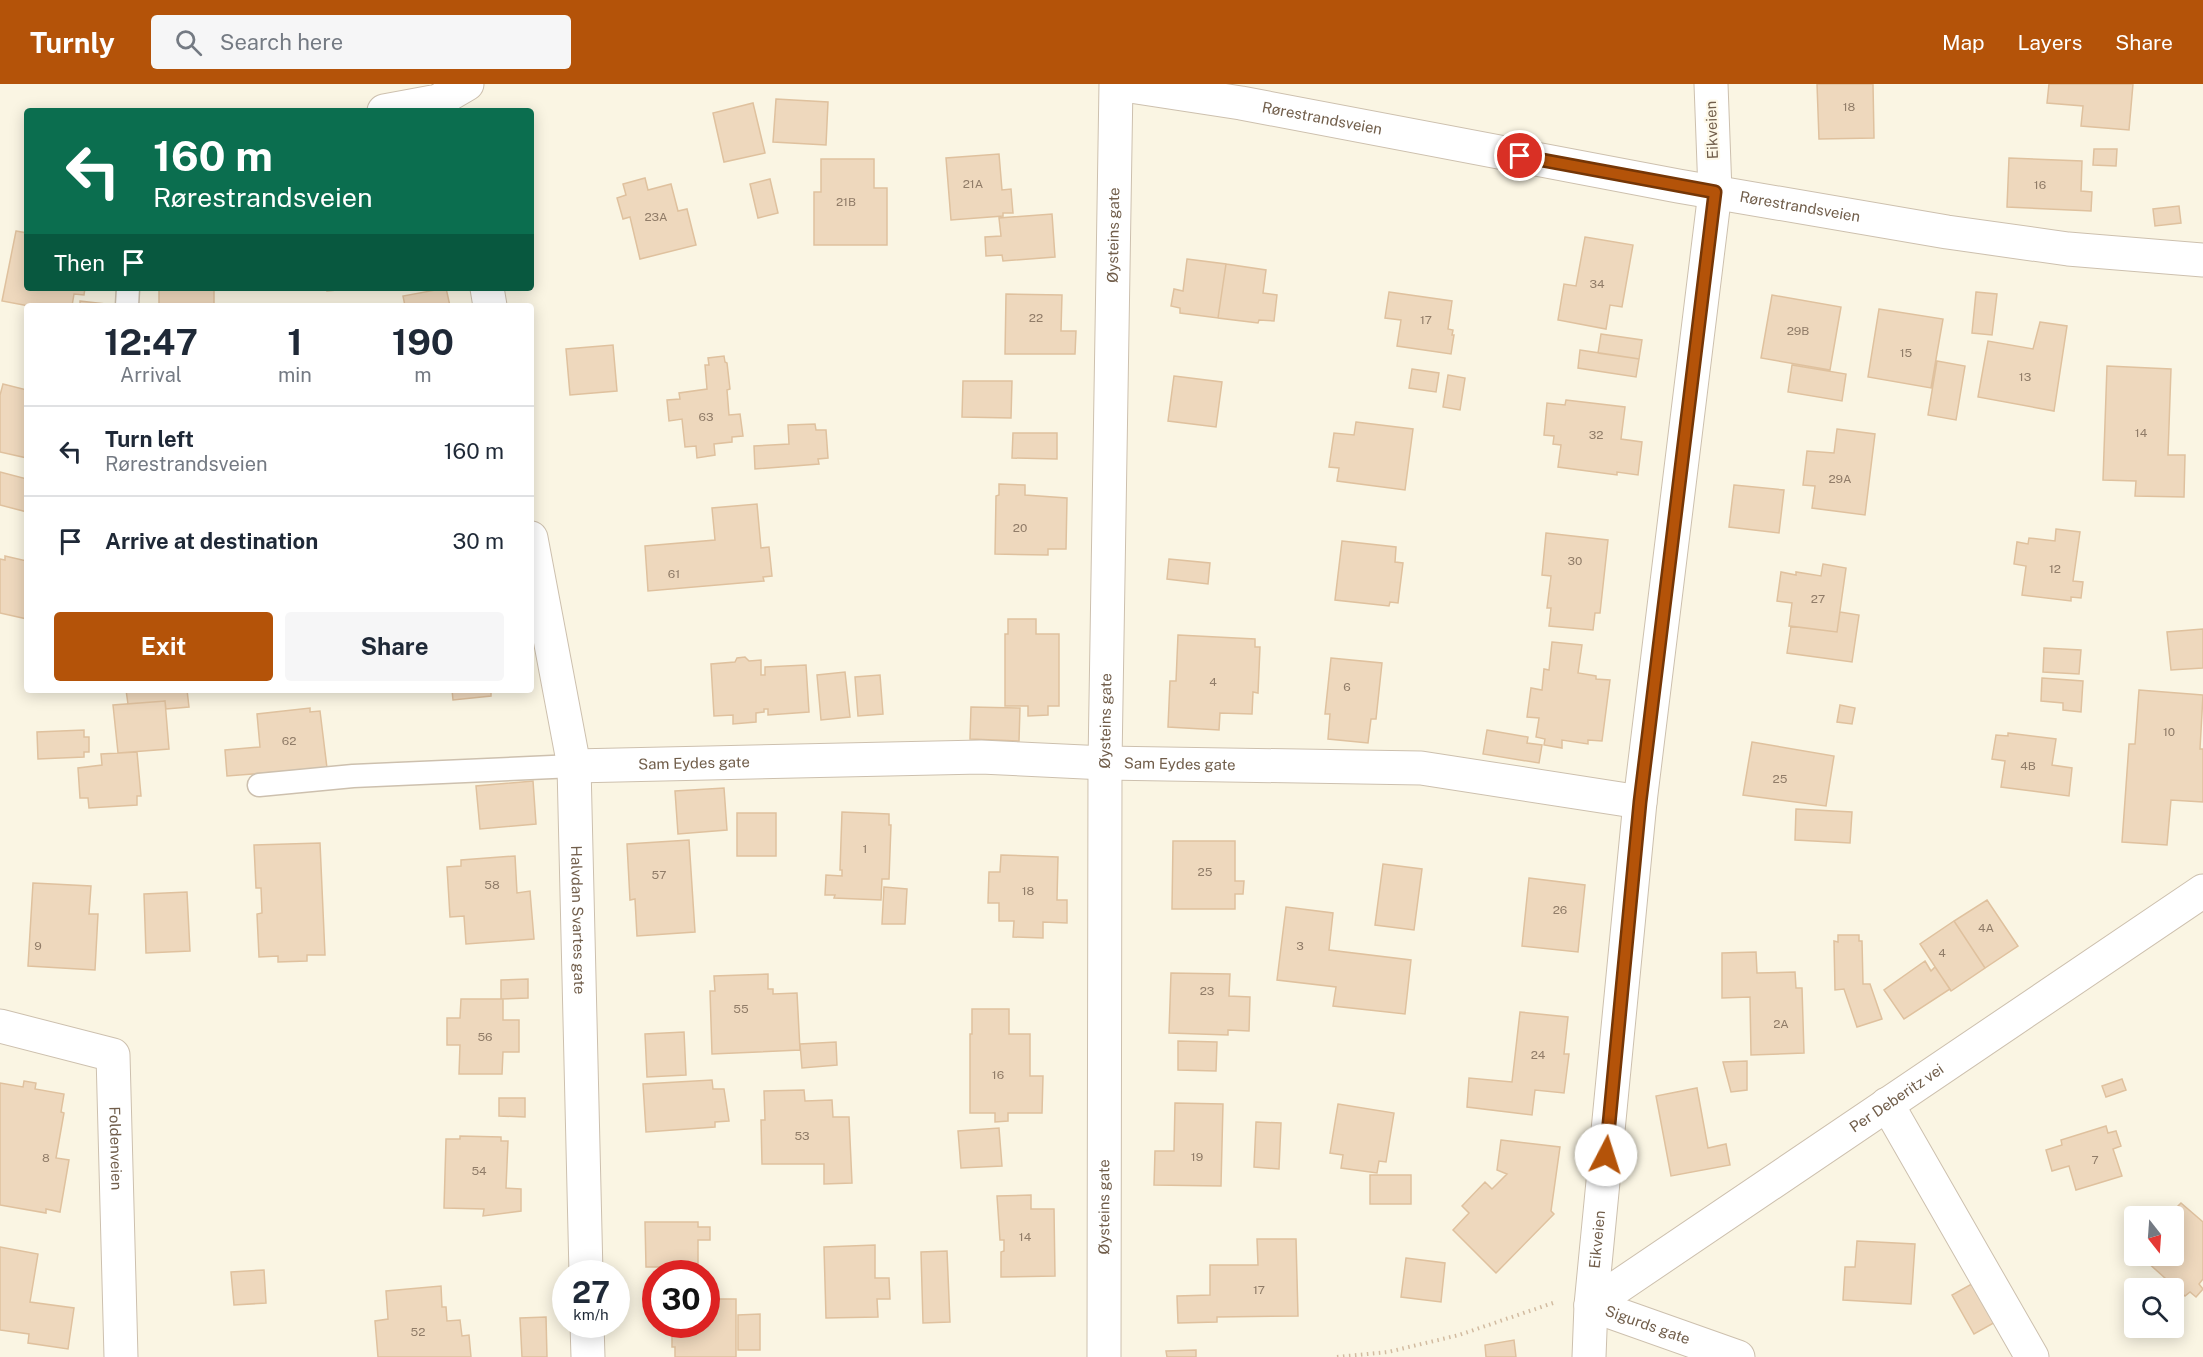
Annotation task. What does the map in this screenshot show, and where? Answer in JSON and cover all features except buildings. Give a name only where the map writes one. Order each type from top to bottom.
[{"type":"street","name":"Rørestrandsveien","points":[[1116,84],[1241,103],[1715,192],[1947,232],[2068,249],[2203,260]]},
{"type":"street","name":"Øysteins gate","points":[[1104,1357],[1105,763],[1116,84]]},
{"type":"street","name":"Eikveien","points":[[1589,1357],[1591,1305],[1640,802],[1715,192],[1711,84]]},
{"type":"street","points":[[400,108],[438,101],[457,93]]},
{"type":"street","name":"Halvdan Svartes gate","points":[[534,564],[574,766],[586,1260]]},
{"type":"street","name":"Sam Eydes gate","points":[[574,766],[981,757],[1105,763],[1422,768],[1640,802]]},
{"type":"street","name":"Per Deberitz vei","points":[[1591,1305],[2203,891]]},
{"type":"street","name":"Foldenveien","points":[[0,1026],[113,1055],[121,1357]]},
{"type":"street","points":[[1887,1104],[2032,1357]]},
{"type":"street","name":"Sigurds gate","points":[[1591,1305],[1738,1357]]},
{"type":"street","points":[[587,1338],[588,1357]]},
{"type":"lane","points":[[259,785],[353,776],[574,766]]},
{"type":"path","points":[[1337,1357],[1388,1352],[1459,1335],[1557,1302]]},
{"type":"route","points":[[1520,156],[1715,192],[1640,802],[1606,1155]]}]
